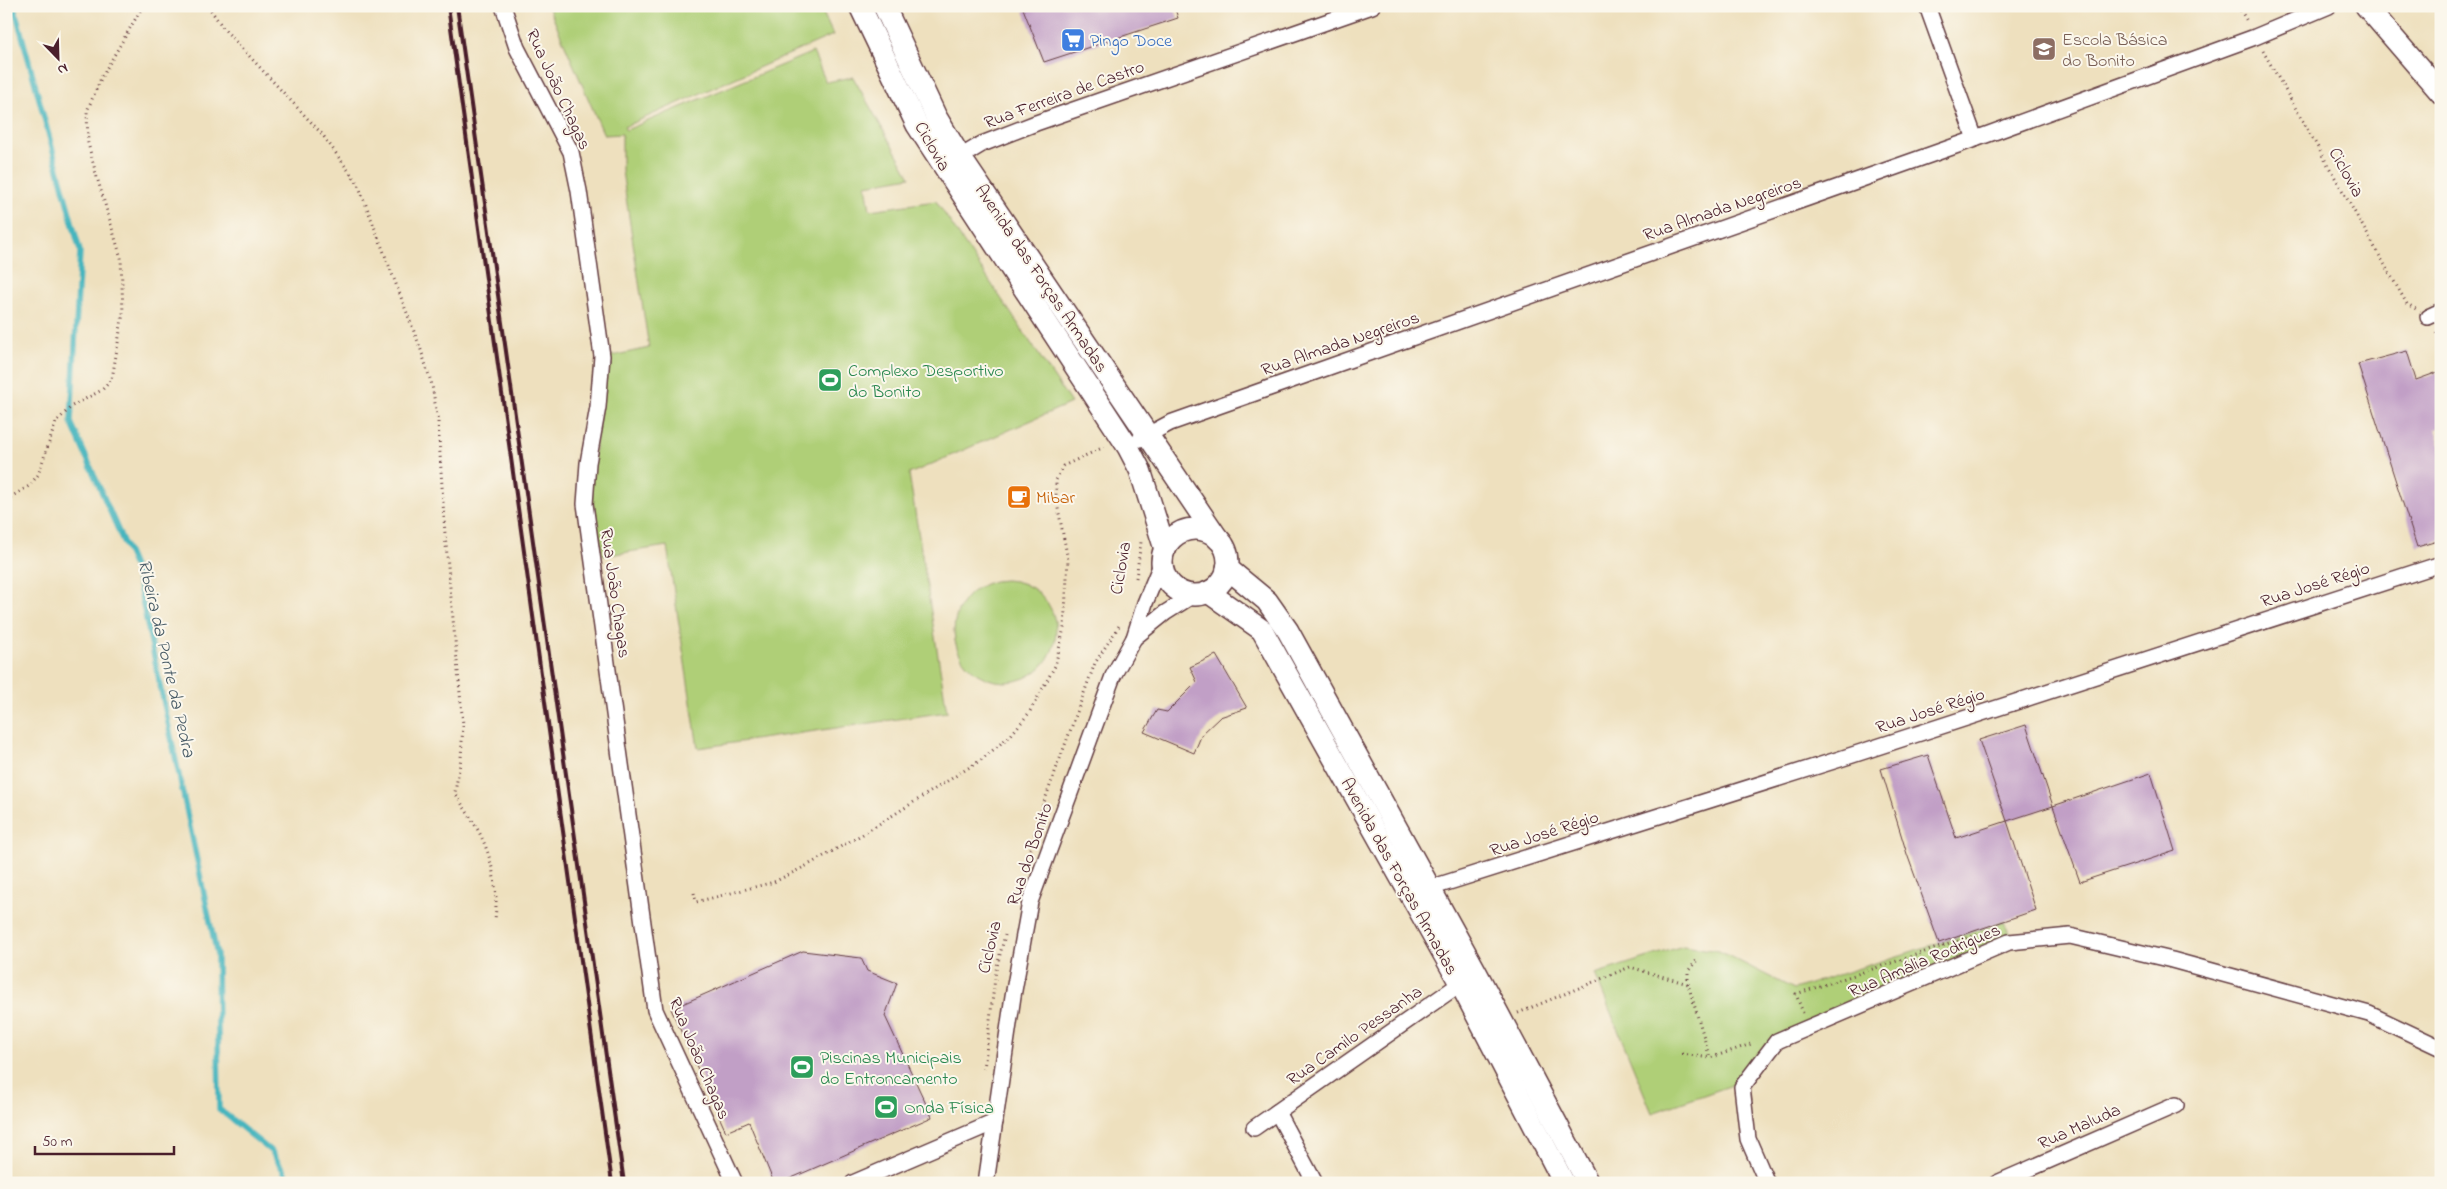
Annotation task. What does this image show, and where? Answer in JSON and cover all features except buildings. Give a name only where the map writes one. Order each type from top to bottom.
[{"type":"street","name":"Rua João Chagas","points":[[503,6],[517,48],[571,152],[594,287],[602,356],[598,407],[588,463],[585,504],[655,1010],[735,1183]]},
{"type":"street","name":"Avenida das Forças Armadas","points":[[860,6],[917,125],[952,162],[1147,435],[1218,538]]},
{"type":"street","name":"Avenida das Forças Armadas","points":[[884,6],[936,117],[952,162],[1119,446],[1140,470],[1163,556]]},
{"type":"street","name":"Rua Ferreira de Castro","points":[[952,162],[982,144],[1036,123],[1372,6]]},
{"type":"street","points":[[1927,6],[1974,139]]},
{"type":"street","name":"Rua Almada Negreiros","points":[[1119,446],[1170,423],[1974,139],[2255,37],[2329,6]]},
{"type":"street","points":[[2366,6],[2441,93]]},
{"type":"street","points":[[1189,529],[1210,532],[1218,538],[1225,547],[1228,557],[1224,578],[1201,593],[1176,588],[1168,581],[1163,556],[1170,540],[1189,529]]},
{"type":"street","name":"Rua do Bonito","points":[[986,1183],[1013,996],[1030,902],[1113,676],[1134,638],[1163,556]]},
{"type":"street","name":"Rua José Régio","points":[[1430,888],[1840,759],[2441,564]]},
{"type":"street","name":"Avenida das Forças Armadas","points":[[1227,568],[1267,601],[1310,670],[1430,888],[1468,978],[1564,1183]]},
{"type":"street","name":"Avenida das Forças Armadas","points":[[1201,593],[1262,630],[1468,978],[1501,1020],[1588,1183]]},
{"type":"street","name":"Rua do Bonito","points":[[1134,638],[1165,612],[1201,593]]},
{"type":"street","name":"Rua Amália Rodrigues","points":[[1767,1183],[1748,1139],[1742,1087],[1777,1041],[2009,942],[2070,936],[2172,960],[2369,1014],[2441,1048]]},
{"type":"street","name":"Rua Camilo Pessanha","points":[[1254,1128],[1468,978]]},
{"type":"street","name":"Rua Maluda","points":[[1997,1183],[2176,1104]]},
{"type":"street","points":[[1277,1112],[1314,1183]]},
{"type":"street","points":[[853,1183],[995,1122]]},
{"type":"path","points":[[6,500],[29,486],[38,475],[56,422],[72,406],[102,390],[112,379],[123,313],[121,258],[88,143],[87,111],[102,76],[143,6]]},
{"type":"path","points":[[208,6],[224,29],[322,134],[358,184],[421,350],[432,385],[438,422],[445,534],[463,725],[461,758],[455,792],[476,825],[487,849],[497,900],[495,919]]},
{"type":"path","name":"Ciclovia","points":[[2238,6],[2407,304],[2434,314],[2441,342]]},
{"type":"path","points":[[694,893],[696,902],[774,882],[864,834],[981,760],[1011,735],[1029,713],[1055,666],[1064,628],[1068,560],[1056,498],[1056,480],[1063,466],[1119,446]]},
{"type":"path","name":"Ciclovia","points":[[1136,581],[1141,544],[1140,534]]},
{"type":"path","name":"Ciclovia","points":[[1029,850],[1043,805],[1095,663],[1123,621]]},
{"type":"path","name":"Ciclovia","points":[[984,1071],[996,970],[1006,933]]},
{"type":"path","points":[[1808,1028],[1796,994],[1943,946],[1950,968]]},
{"type":"path","points":[[1698,959],[1688,971],[1688,984],[1710,1058]]},
{"type":"path","points":[[1501,1020],[1630,967],[1688,984]]},
{"type":"path","points":[[1682,1054],[1710,1058],[1761,1040],[1777,1041]]},
{"type":"green space","name":"Complexo Desportivo do Bonito","points":[[548,6],[820,6],[833,35],[624,127],[626,130],[813,52],[826,82],[853,77],[910,177],[866,185],[870,210],[936,201],[1071,403],[909,474],[947,712],[698,748],[667,546],[603,556],[590,487],[607,357],[649,348],[622,171],[622,134],[604,135]]},
{"type":"green space","points":[[1005,580],[1025,583],[1034,588],[1048,602],[1053,611],[1056,631],[1053,651],[1048,660],[1034,674],[1025,679],[1005,682],[985,679],[976,674],[962,660],[957,651],[954,631],[957,611],[962,602],[976,588],[985,583]]},
{"type":"green space","points":[[2004,922],[2012,937],[1781,1033],[1741,1082],[1652,1113],[1595,974],[1683,946],[1719,951],[1794,989]]},
{"type":"waterway","name":"Ribeira da Ponte da Pedra","points":[[14,6],[80,251],[71,422],[136,571],[217,955],[219,1109],[272,1152],[291,1183]]},
{"type":"railway","points":[[448,6],[612,1183]]},
{"type":"railway","points":[[457,6],[624,1183]]},
{"type":"place","name":"Pingo Doce","points":[[1073,40]]},
{"type":"place","name":"Escola Básica do Bonito","points":[[2044,49]]},
{"type":"place","name":"Complexo Desportivo do Bonito","points":[[830,380]]},
{"type":"place","name":"Mibar","points":[[1019,497]]},
{"type":"place","name":"Piscinas Municipais do Entroncamento","points":[[802,1067]]},
{"type":"place","name":"Onda Física","points":[[886,1107]]}]
